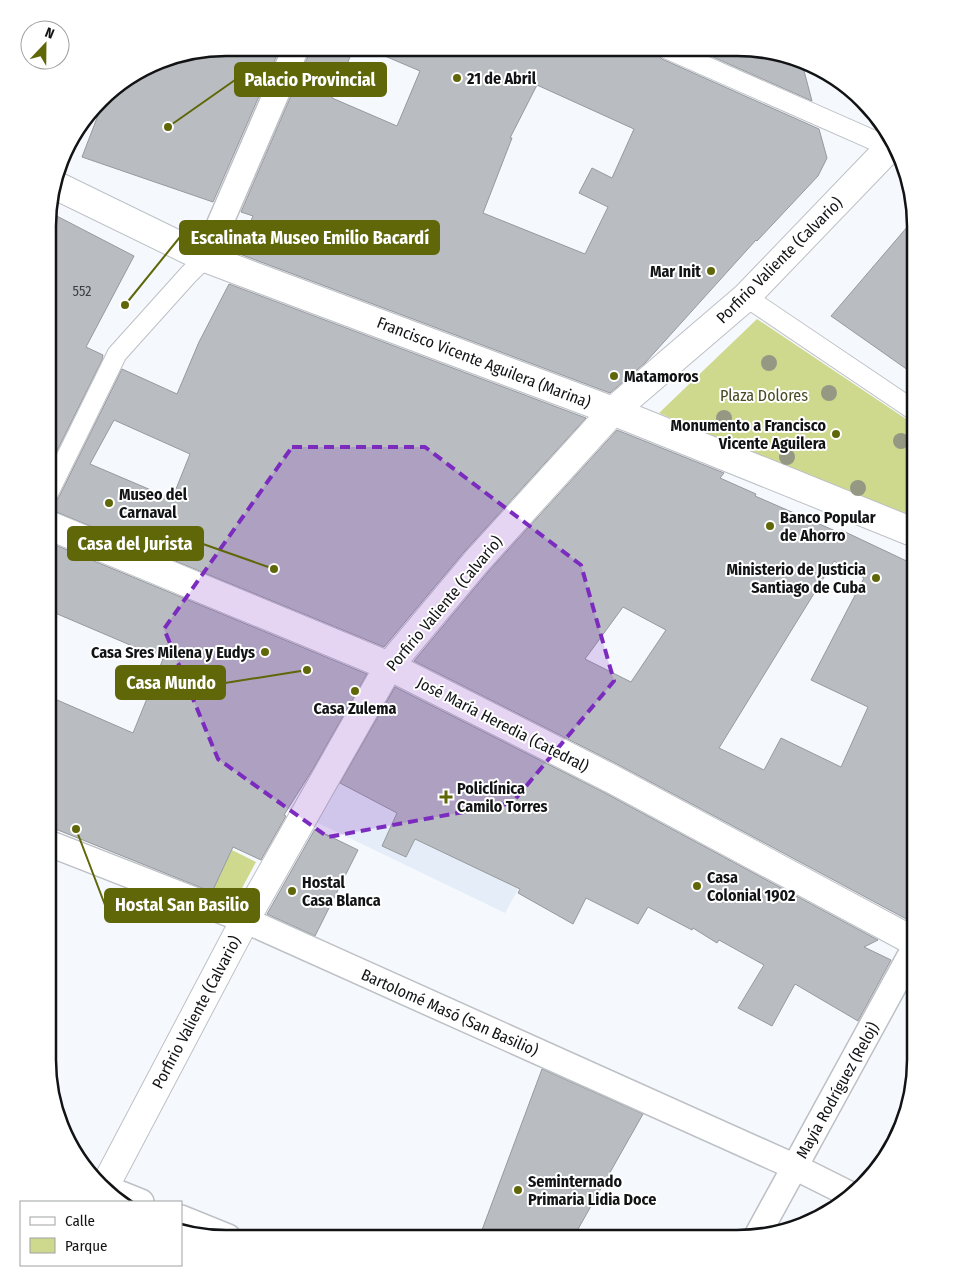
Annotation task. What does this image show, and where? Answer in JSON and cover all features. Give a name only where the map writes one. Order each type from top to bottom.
[{"type":"street","points":[[56,476],[116,354],[205,258],[293,56]]},
{"type":"street","points":[[683,56],[885,143]]},
{"type":"street","name":"Porfirio Valiente (Calvario)","points":[[107,1181],[245,920],[389,666],[476,562],[613,411],[746,297],[889,152]]},
{"type":"street","name":"Francisco Vicente Aguilera (Marina)","points":[[61,188],[205,258],[613,411],[907,530]]},
{"type":"street","points":[[746,297],[907,406]]},
{"type":"street","name":"José María Heredia (Catedral)","points":[[56,529],[389,666],[620,783],[906,937]]},
{"type":"street","name":"Bartolomé Masó (San Basilio)","points":[[56,846],[245,920],[795,1167],[844,1192]]},
{"type":"street","name":"Mayía Rodríguez (Reloj)","points":[[762,1227],[906,963]]},
{"type":"street","points":[[124,1195],[138,1201]]},
{"type":"street","points":[[182,1218],[206,1228]]},
{"type":"highlighted area","points":[[292,447],[425,447],[581,565],[614,681],[512,803],[328,837],[218,759],[164,629]]},
{"type":"shaded area","name":"Policlínica Camilo Torres","points":[[390,680],[466,718],[476,726],[581,776],[505,913],[310,819]]},
{"type":"green space","name":"Plaza Dolores","points":[[757,319],[907,419],[907,521],[659,413]]},
{"type":"green space","points":[[232,850],[256,862],[233,905],[210,896]]},
{"type":"building","points":[[277,56],[213,202],[82,157],[99,113],[114,98],[141,79],[172,65],[204,58]]},
{"type":"building","points":[[308,56],[350,56],[332,98],[397,126],[420,71],[385,56],[659,56],[819,129],[827,158],[818,176],[756,240],[645,363],[610,393],[237,253],[253,216],[241,212]],"holes":[[[537,85],[634,129],[612,178],[592,168],[579,193],[608,207],[585,254],[483,213],[512,138],[510,138]]]},
{"type":"building","points":[[711,56],[759,58],[781,62],[802,69],[812,101]]},
{"type":"building","points":[[57,216],[134,256],[86,347],[103,355],[56,453]]},
{"type":"building","points":[[907,227],[907,369],[831,316]]},
{"type":"building","points":[[229,284],[586,418],[464,552],[384,647],[56,512],[56,501],[122,369],[177,394],[199,342]],"holes":[[[114,420],[190,454],[172,499],[90,464]]]},
{"type":"building","points":[[617,430],[724,473],[720,478],[756,494],[755,496],[840,533],[841,530],[907,561],[906,919],[619,765],[414,661],[488,572]],"holes":[[[834,561],[864,578],[811,680],[868,707],[841,767],[781,738],[764,770],[719,748]],[[623,607],[666,630],[631,682],[585,659]]]},
{"type":"building","points":[[56,545],[367,674],[313,769],[284,815],[286,816],[261,860],[233,847],[212,892],[56,829],[56,699],[133,733],[163,659],[56,613]]},
{"type":"building","points":[[395,687],[605,793],[878,940],[864,947],[891,960],[858,1021],[795,984],[772,1026],[738,1008],[764,965],[719,940],[717,943],[693,928],[692,930],[648,907],[638,924],[586,898],[573,924],[518,893],[520,889],[415,839],[406,857],[382,846],[397,813],[340,783]]},
{"type":"building","points":[[315,829],[358,850],[315,936],[267,914]]},
{"type":"building","name":"Seminternado Primaria Lidia Doce","points":[[542,1069],[643,1114],[578,1230],[482,1230]]},
{"type":"place","name":"21 de Abril","points":[[457,78]]},
{"type":"place","name":"Palacio Provincial","points":[[168,127]]},
{"type":"place","name":"Mar Init","points":[[711,271]]},
{"type":"place","name":"Escalinata Museo Emilio Bacardí","points":[[125,305]]},
{"type":"place","name":"Matamoros","points":[[614,376]]},
{"type":"place","name":"Monumento a Francisco Vicente Aguilera","points":[[836,434]]},
{"type":"place","name":"Museo del Carnaval","points":[[109,503]]},
{"type":"place","name":"Banco Popular de Ahorro","points":[[770,526]]},
{"type":"place","name":"Casa del Jurista","points":[[274,569]]},
{"type":"place","name":"Ministerio de Justicia Santiago de Cuba","points":[[876,578]]},
{"type":"place","name":"Casa Sres Milena y Eudys","points":[[265,652]]},
{"type":"place","name":"Casa Mundo","points":[[307,670]]},
{"type":"place","name":"Casa Zulema","points":[[355,691]]},
{"type":"place","name":"Policlínica Camilo Torres","points":[[446,797]]},
{"type":"place","name":"Hostal San Basilio","points":[[76,829]]},
{"type":"place","name":"Casa Colonial 1902","points":[[697,886]]},
{"type":"place","name":"Hostal Casa Blanca","points":[[292,891]]},
{"type":"place","name":"Seminternado Primaria Lidia Doce","points":[[518,1190]]}]
